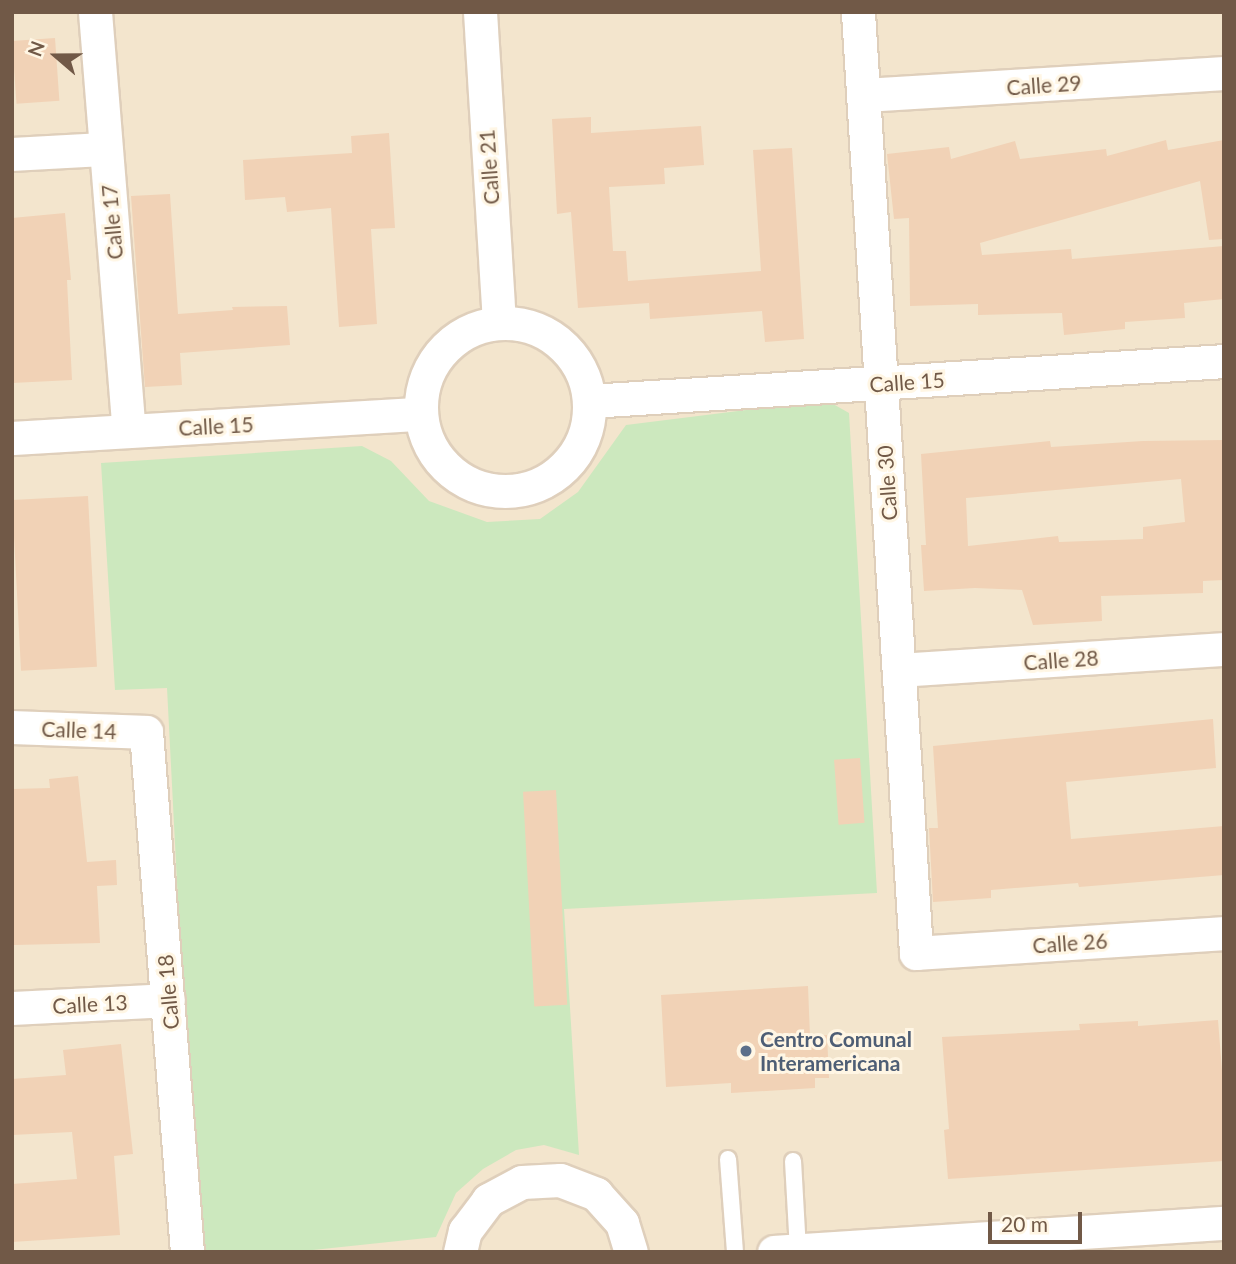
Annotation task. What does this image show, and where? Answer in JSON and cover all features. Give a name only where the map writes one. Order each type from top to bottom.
[{"type":"street","name":"Calle 17","points":[[95,12],[130,431]]},
{"type":"street","name":"Calle 21","points":[[480,12],[499,321]]},
{"type":"street","name":"Calle 30","points":[[858,12],[916,953]]},
{"type":"street","name":"Calle 29","points":[[864,95],[1224,73]]},
{"type":"street","points":[[12,154],[106,149]]},
{"type":"street","points":[[499,321],[526,324],[550,335],[570,352],[583,375],[589,401],[586,430],[573,457],[552,477],[525,489],[496,491],[477,486],[444,466],[427,442],[420,414],[424,381],[440,351],[467,330],[499,321]]},
{"type":"street","name":"Calle 15","points":[[589,401],[1224,361]]},
{"type":"street","name":"Calle 15","points":[[12,438],[420,414]]},
{"type":"street","name":"Calle 28","points":[[899,670],[1224,649]]},
{"type":"street","name":"Calle 14","points":[[12,727],[146,732]]},
{"type":"street","name":"Calle 18","points":[[146,732],[187,1252]]},
{"type":"street","name":"Calle 26","points":[[916,953],[1224,933]]},
{"type":"street","name":"Calle 13","points":[[12,1008],[168,1000]]},
{"type":"street","points":[[460,1252],[464,1231],[488,1200],[522,1182],[560,1180],[596,1194],[622,1223],[631,1252]]},
{"type":"street","points":[[786,1251],[936,1247],[1224,1223]]},
{"type":"lane","points":[[728,1159],[734,1252]]},
{"type":"lane","points":[[786,1251],[793,1161]]},
{"type":"shaded area","points":[[12,12],[1224,12],[1224,1252],[12,1252]]},
{"type":"green space","points":[[826,400],[849,413],[877,893],[564,909],[579,1155],[544,1145],[516,1150],[483,1169],[456,1193],[436,1237],[294,1252],[196,1252],[167,688],[115,690],[101,463],[362,446],[391,461],[429,501],[487,522],[540,519],[578,492],[626,425]]},
{"type":"building","points":[[55,38],[59,101],[16,104],[12,41]]},
{"type":"building","points":[[591,117],[591,133],[701,126],[704,165],[664,168],[665,184],[609,187],[613,251],[626,251],[628,281],[761,271],[753,150],[792,148],[804,339],[765,342],[762,311],[650,319],[649,303],[578,308],[571,212],[557,214],[552,119]]},
{"type":"building","points":[[389,133],[395,228],[371,229],[377,324],[339,327],[331,208],[287,212],[285,197],[245,200],[243,160],[352,153],[351,136]]},
{"type":"building","points":[[1166,140],[1168,150],[1224,140],[1224,239],[1209,240],[1200,181],[980,243],[982,255],[1071,249],[1072,259],[1224,246],[1224,299],[1184,303],[1185,318],[1125,322],[1125,329],[1064,335],[1062,313],[978,315],[978,304],[910,306],[909,218],[894,219],[887,154],[949,147],[951,159],[1015,141],[1020,159],[1106,149],[1107,156]]},
{"type":"building","points":[[170,194],[178,314],[233,310],[232,307],[287,306],[290,345],[180,353],[182,385],[145,387],[131,196]]},
{"type":"building","points":[[65,213],[71,280],[67,280],[72,380],[12,383],[12,218]]},
{"type":"building","points":[[1224,440],[1224,580],[1203,581],[1203,593],[1101,596],[1102,621],[1033,625],[1022,590],[975,588],[924,591],[921,545],[926,545],[921,454],[1050,441],[1051,447],[1143,441]],"holes":[[[1181,479],[1185,522],[1143,527],[1143,539],[1059,542],[1058,536],[968,546],[966,498]]]},
{"type":"building","points":[[88,496],[97,667],[21,671],[12,500]]},
{"type":"building","points":[[1213,719],[1216,768],[1066,782],[1071,839],[1224,826],[1224,875],[1079,887],[1078,883],[991,890],[991,898],[933,902],[929,828],[938,828],[933,746]]},
{"type":"building","points":[[860,758],[865,823],[839,825],[834,760]]},
{"type":"building","points":[[78,776],[87,862],[116,860],[117,885],[97,886],[100,943],[14,945],[12,789],[50,788],[49,779]]},
{"type":"building","points":[[556,790],[567,1005],[534,1006],[523,792]]},
{"type":"building","name":"Centro Comunal Interamericana","points":[[808,986],[810,1036],[827,1035],[829,1078],[815,1078],[815,1088],[731,1093],[731,1083],[666,1087],[661,995]]},
{"type":"building","points":[[1218,1020],[1224,1096],[1224,1161],[948,1179],[944,1130],[949,1129],[942,1037],[1080,1030],[1079,1024],[1138,1021],[1138,1026]]},
{"type":"building","points":[[121,1044],[133,1154],[114,1156],[120,1235],[12,1242],[12,1184],[77,1179],[72,1132],[12,1135],[12,1079],[66,1075],[63,1050]]},
{"type":"place","name":"Centro Comunal Interamericana","points":[[746,1051]]}]
